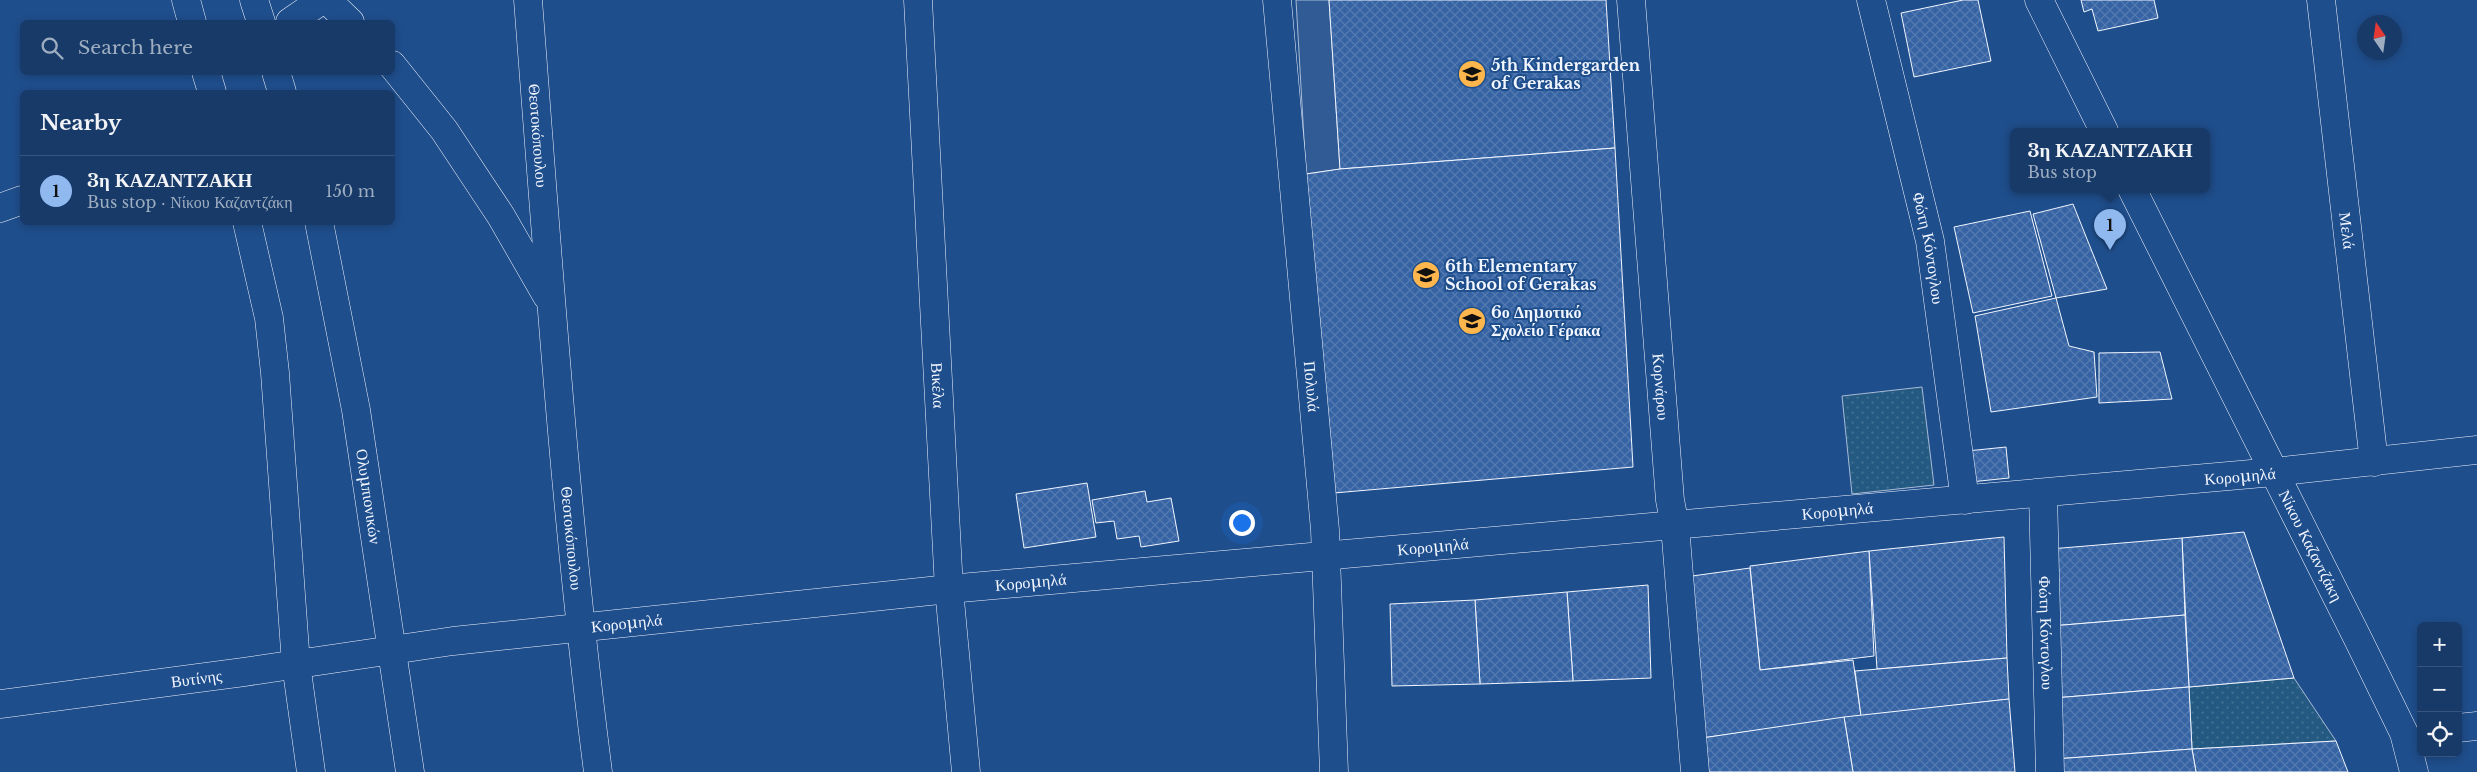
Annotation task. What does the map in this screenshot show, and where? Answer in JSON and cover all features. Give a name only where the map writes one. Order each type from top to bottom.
[{"type":"street","points":[[186,0],[191,20]]},
{"type":"street","points":[[254,0],[260,20]]},
{"type":"street","points":[[293,20],[322,0]]},
{"type":"street","points":[[327,0],[348,20]]},
{"type":"street","name":"Θεοτοκόπουλου","points":[[528,0],[551,303],[580,629],[598,772]]},
{"type":"street","name":"Βικέλα","points":[[918,0],[949,589],[966,772]]},
{"type":"street","name":"Πολυλά","points":[[1277,0],[1326,556],[1334,772]]},
{"type":"street","name":"Κορνάρου","points":[[1631,0],[1670,500],[1675,526],[1695,772]]},
{"type":"street","name":"Φώτη Κόντογλου","points":[[1870,0],[1930,241],[1964,500]]},
{"type":"street","points":[[2039,0],[2103,128]]},
{"type":"street","name":"Μελά","points":[[2321,0],[2374,462]]},
{"type":"street","name":"Θεοτοκόπουλου","points":[[395,69],[450,138],[501,216],[551,303]]},
{"type":"street","points":[[207,75],[211,90]]},
{"type":"street","points":[[277,75],[281,90]]},
{"type":"street","name":"Νίκου Καζαντζάκη","points":[[2134,193],[2274,472],[2412,733],[2414,772]]},
{"type":"street","points":[[0,208],[20,201]]},
{"type":"street","points":[[248,225],[269,318],[275,372],[296,664],[311,772]]},
{"type":"street","name":"Ολυμπιονικών","points":[[320,225],[356,410],[410,772]]},
{"type":"street","name":"Κορομηλά","points":[[391,650],[452,640],[580,629],[949,589],[2043,494],[2374,462],[2477,450]]},
{"type":"street","name":"Φώτη Κόντογλου","points":[[2043,494],[2050,772]]},
{"type":"street","name":"Βυτίνης","points":[[0,704],[391,650]]},
{"type":"street","points":[[2462,728],[2477,726]]},
{"type":"shaded area","points":[[1296,0],[1329,0],[1340,169],[1306,174]]},
{"type":"shaded area","points":[[1922,387],[1934,485],[1852,494],[1842,396]]},
{"type":"shaded area","points":[[2294,678],[2336,741],[2192,749],[2189,687]]},
{"type":"building","name":"5th Kindergarden of Gerakas","points":[[1329,0],[1606,0],[1615,148],[1340,169]]},
{"type":"building","points":[[1963,0],[1978,0],[1991,61],[1914,77],[1901,13]]},
{"type":"building","points":[[2081,0],[2154,0],[2158,18],[2098,31],[2092,9],[2084,12]]},
{"type":"building","name":"6ο Δημοτικό Σχολείο Γέρακα","points":[[1615,148],[1633,467],[1334,493],[1306,174],[1340,169]]},
{"type":"building","points":[[2073,204],[2107,289],[2056,298],[2033,214]]},
{"type":"building","points":[[2030,211],[2052,296],[1973,313],[1954,227]]},
{"type":"building","points":[[2056,298],[2069,346],[2094,352],[2097,397],[1991,412],[1975,316]]},
{"type":"building","points":[[2160,352],[2172,399],[2099,403],[2099,353]]},
{"type":"building","points":[[2006,447],[2009,478],[1970,482],[1967,451]]},
{"type":"building","points":[[1087,483],[1096,537],[1024,548],[1016,494]]},
{"type":"building","points":[[1145,491],[1147,502],[1171,498],[1179,541],[1141,547],[1139,536],[1117,539],[1114,521],[1096,523],[1092,500]]},
{"type":"building","points":[[2244,532],[2294,678],[2189,687],[2182,538]]},
{"type":"building","points":[[2004,537],[2007,658],[1877,669],[1869,551]]},
{"type":"building","points":[[2182,538],[2185,615],[2051,626],[2050,549]]},
{"type":"building","points":[[1869,551],[1874,656],[1760,670],[1750,566]]},
{"type":"building","points":[[1750,568],[1760,670],[1853,660],[1861,716],[1702,738],[1685,577]]},
{"type":"building","points":[[1648,585],[1651,678],[1573,681],[1567,592]]},
{"type":"building","points":[[1567,592],[1573,681],[1480,684],[1475,600]]},
{"type":"building","points":[[1475,600],[1480,684],[1392,686],[1390,604]]},
{"type":"building","points":[[2185,615],[2189,687],[2054,698],[2051,626]]},
{"type":"building","points":[[2007,658],[2009,699],[1861,716],[1855,671]]},
{"type":"building","points":[[2189,687],[2192,749],[2055,759],[2054,698]]},
{"type":"building","points":[[2009,699],[2015,772],[1853,772],[1844,717]]},
{"type":"building","points":[[1844,717],[1853,772],[1706,772],[1702,738]]},
{"type":"building","points":[[2336,741],[2348,772],[2196,772],[2192,749]]},
{"type":"building","points":[[2192,749],[2196,772],[2056,772],[2055,759]]},
{"type":"place","name":"5th Kindergarden of Gerakas","points":[[1472,74]]},
{"type":"place","name":"3η ΚΑΖΑΝΤΖΑΚΗ","points":[[2110,250]]},
{"type":"place","name":"6th Elementary School of Gerakas","points":[[1426,275]]},
{"type":"place","name":"6ο Δημοτικό Σχολείο Γέρακα","points":[[1472,321]]}]
